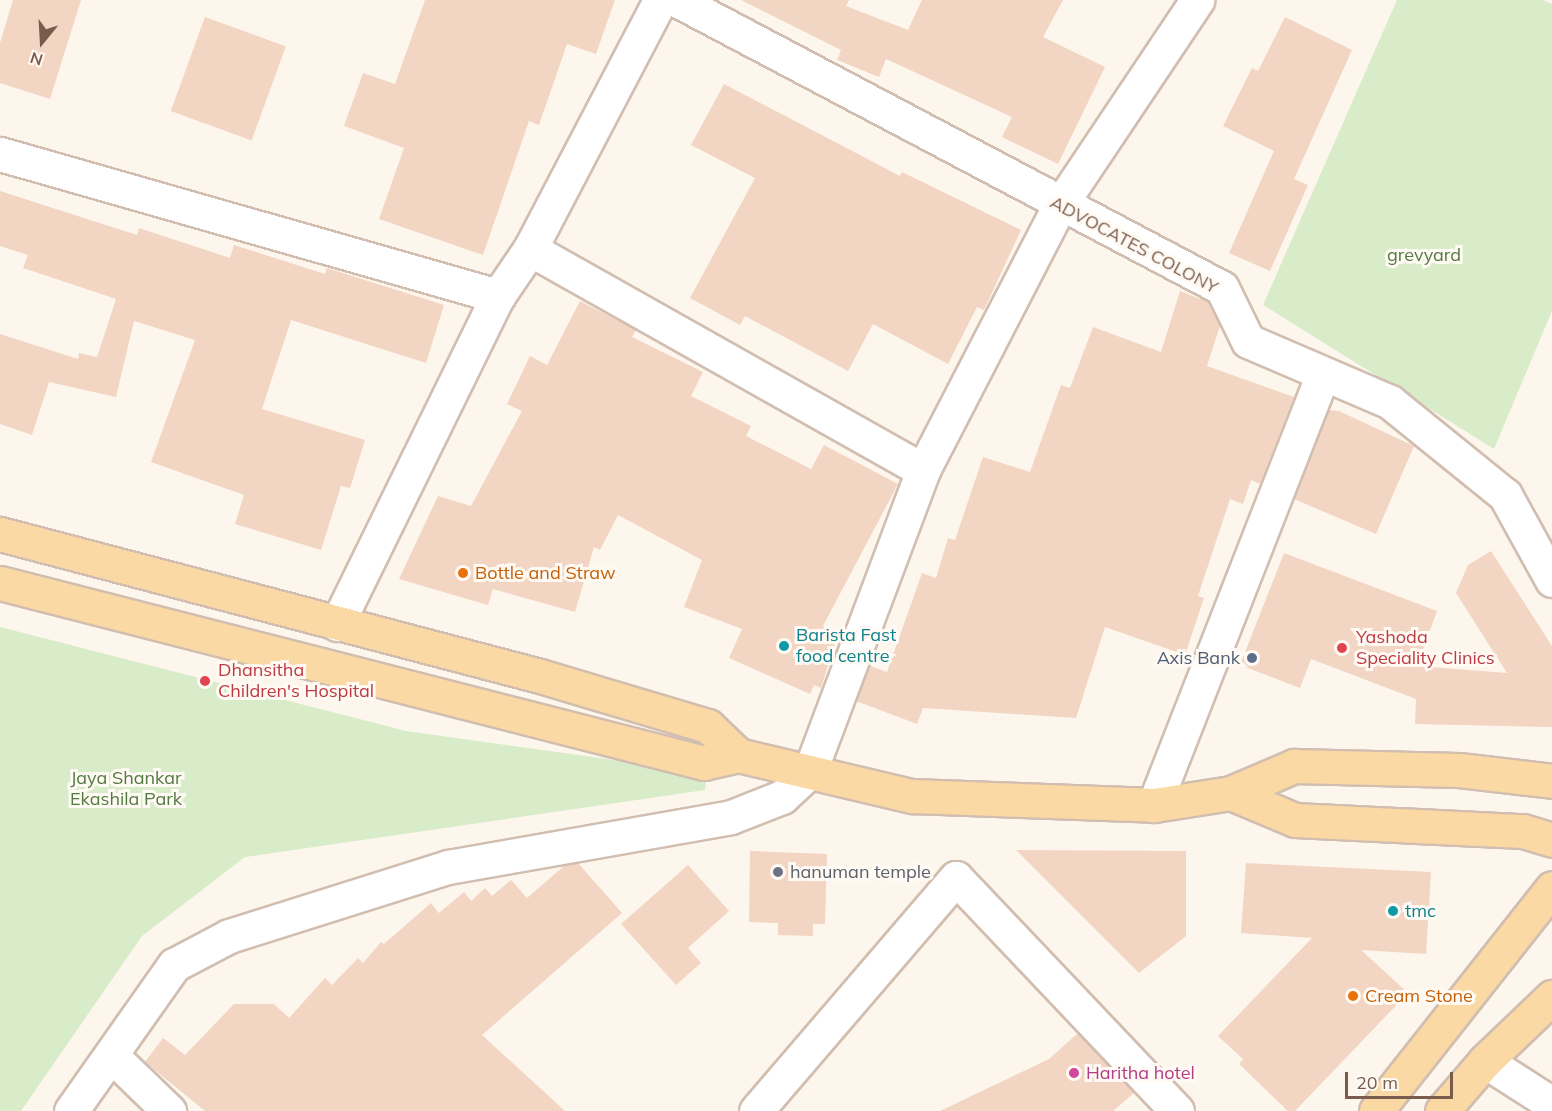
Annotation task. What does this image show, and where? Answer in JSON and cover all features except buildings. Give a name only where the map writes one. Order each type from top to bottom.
[{"type":"main road","points":[[0,534],[540,676],[708,726],[738,755]]},
{"type":"main road","points":[[0,583],[704,763],[738,755],[912,796],[1154,805],[1231,793],[1294,766],[1459,770],[1552,781]]},
{"type":"main road","points":[[1231,793],[1295,820],[1523,831],[1552,840]]},
{"type":"main road","points":[[1376,1111],[1552,888]]},
{"type":"main road","points":[[1442,1111],[1485,1061],[1552,997]]},
{"type":"street","points":[[337,624],[498,296],[530,249],[660,0]]},
{"type":"street","name":"ADVOCATES COLONY","points":[[676,0],[1060,205],[1222,288],[1248,341],[1390,402],[1504,495],[1552,580]]},
{"type":"street","points":[[71,1111],[174,966],[229,936],[448,867],[731,817],[782,797],[810,771],[923,470],[1060,205],[1197,0]]},
{"type":"street","points":[[0,154],[498,296]]},
{"type":"street","points":[[530,249],[923,470]]},
{"type":"street","points":[[1154,805],[1323,374]]},
{"type":"street","points":[[756,1111],[956,878],[1177,1111]]},
{"type":"street","points":[[111,1055],[170,1111]]},
{"type":"street","points":[[1485,1061],[1552,1104]]},
{"type":"green space","name":"grevyard","points":[[1397,0],[1543,0],[1552,4],[1552,311],[1494,449],[1263,305]]},
{"type":"green space","name":"Jaya Shankar Ekashila Park","points":[[0,627],[406,731],[707,773],[705,790],[245,857],[142,936],[21,1111],[0,1111]]},
{"type":"place","name":"Bottle and Straw","points":[[463,573]]},
{"type":"place","name":"Barista Fast food centre","points":[[784,646]]},
{"type":"place","name":"Yashoda Speciality Clinics","points":[[1342,648]]},
{"type":"place","name":"Axis Bank","points":[[1252,658]]},
{"type":"place","name":"Dhansitha Children's Hospital","points":[[205,681]]},
{"type":"place","name":"hanuman temple","points":[[778,872]]},
{"type":"place","name":"tmc","points":[[1393,911]]},
{"type":"place","name":"Cream Stone","points":[[1353,996]]},
{"type":"place","name":"Haritha hotel","points":[[1074,1073]]}]
